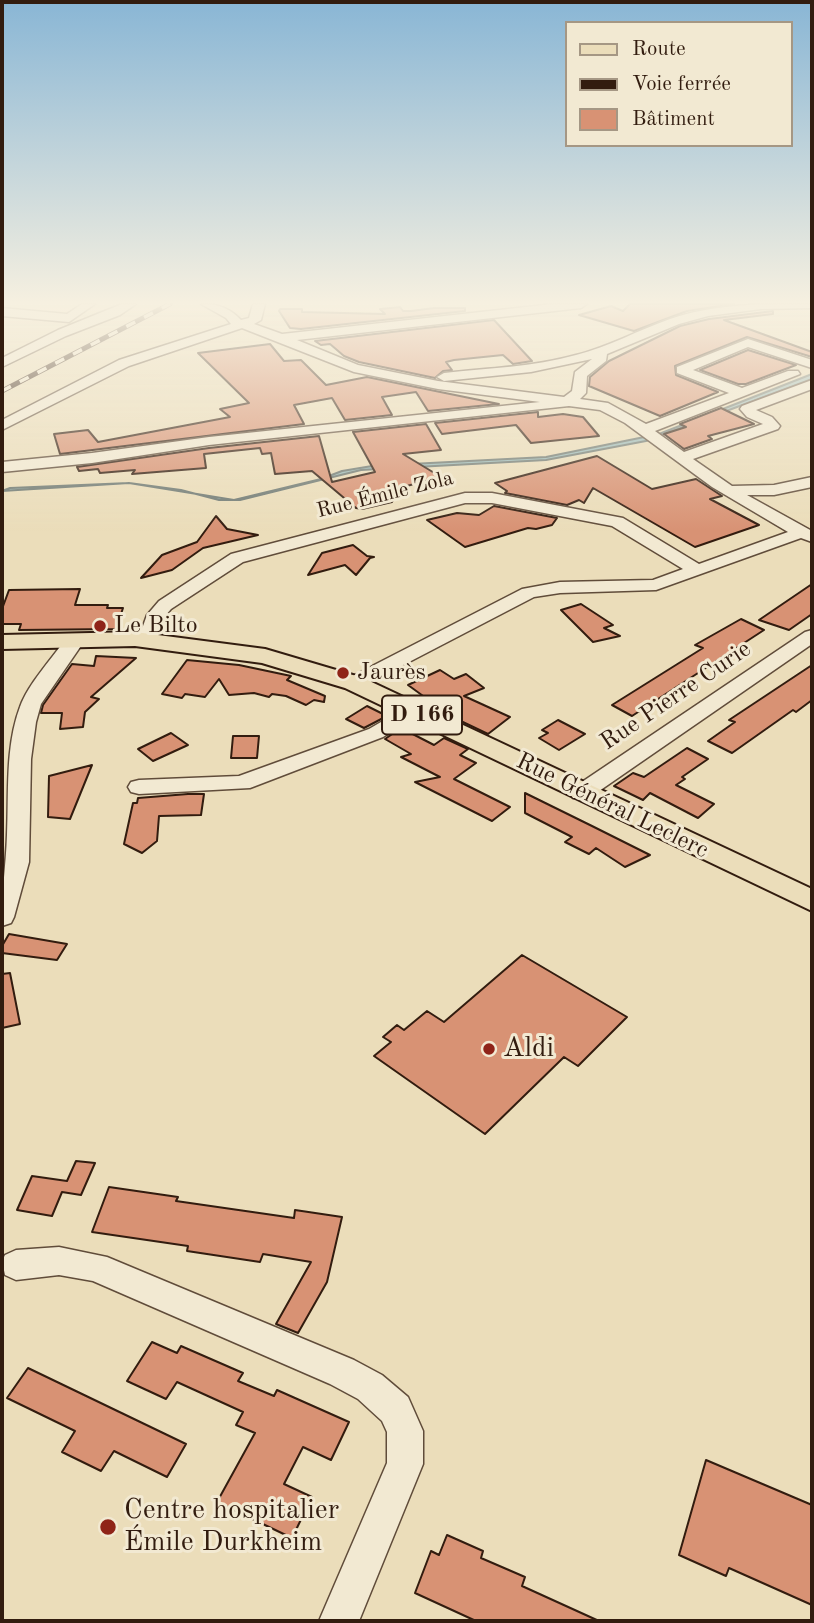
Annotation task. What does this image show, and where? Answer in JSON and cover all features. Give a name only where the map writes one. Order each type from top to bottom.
[{"type":"main road","name":"Rue Général Leclerc","points":[[2,642],[148,640],[265,656],[354,683],[812,901]]},
{"type":"street","points":[[2,426],[92,380]]},
{"type":"street","points":[[406,380],[603,406],[620,413],[758,510],[808,534]]},
{"type":"street","points":[[412,381],[421,380]]},
{"type":"street","points":[[2,467],[92,458],[209,441],[555,405],[570,401],[579,393],[580,380]]},
{"type":"street","points":[[707,380],[741,393]]},
{"type":"street","points":[[650,435],[775,380]]},
{"type":"street","points":[[681,458],[769,429],[773,426],[770,421],[749,413],[747,409],[812,384]]},
{"type":"street","points":[[729,491],[786,489],[812,482]]},
{"type":"street","points":[[786,489],[812,499]]},
{"type":"street","name":"Rue Émile Zola","points":[[148,640],[156,615],[165,605],[237,558],[465,498],[492,498],[617,522],[699,571]]},
{"type":"street","points":[[354,683],[528,593],[573,587],[631,588],[656,585],[808,534]]},
{"type":"street","points":[[2,917],[18,857],[18,774],[27,715],[31,704],[75,640]]},
{"type":"street","name":"Rue Pierre Curie","points":[[581,793],[808,642]]},
{"type":"street","points":[[138,787],[242,783],[376,733],[412,710]]},
{"type":"street","points":[[16,1265],[59,1261],[96,1267],[342,1372],[370,1387],[396,1409],[405,1431],[405,1464],[339,1621]]},
{"type":"water","points":[[797,380],[810,380],[646,441],[546,460],[361,470],[234,500],[321,479],[342,471],[372,466],[546,457],[659,434]]},
{"type":"water","points":[[129,483],[2,491],[10,488]]},
{"type":"water","points":[[129,483],[181,490],[195,494]]},
{"type":"water","points":[[195,494],[234,500],[219,500]]},
{"type":"building","points":[[225,380],[321,380],[326,385],[353,380],[380,380],[499,404],[428,411],[416,392],[382,397],[392,415],[345,420],[332,398],[294,405],[304,424],[60,454],[54,434],[88,430],[98,442],[230,417],[220,409],[249,403]]},
{"type":"building","points":[[590,380],[688,380],[718,392],[660,416],[589,386]]},
{"type":"building","points":[[726,380],[757,380],[746,384]]},
{"type":"building","points":[[721,408],[754,424],[708,436],[712,439],[684,449],[664,434],[686,427],[680,424]]},
{"type":"building","points":[[538,412],[538,417],[563,414],[583,417],[599,436],[531,443],[516,425],[442,434],[435,423]]},
{"type":"building","points":[[426,424],[441,450],[403,454],[441,477],[399,488],[392,502],[362,509],[356,508],[312,471],[275,474],[271,453],[262,454],[260,448],[204,454],[206,468],[132,474],[135,470],[100,473],[98,469],[79,471],[77,467],[319,436],[332,482],[375,472],[353,432]]},
{"type":"building","points":[[597,456],[652,489],[696,479],[722,496],[710,499],[759,525],[695,547],[593,488],[584,503],[579,500],[567,505],[505,493],[507,491],[495,483]]},
{"type":"building","points":[[494,506],[557,518],[552,525],[528,528],[465,547],[427,520],[457,513],[479,515]]},
{"type":"building","points":[[216,516],[227,529],[258,535],[203,548],[172,570],[141,578],[162,555],[197,542]]},
{"type":"building","points":[[353,545],[367,556],[374,557],[370,558],[356,575],[345,565],[308,575],[322,553]]},
{"type":"building","points":[[812,584],[812,614],[789,630],[759,620]]},
{"type":"building","points":[[80,589],[75,605],[123,608],[116,629],[19,630],[21,624],[2,624],[2,609],[9,590]]},
{"type":"building","points":[[581,604],[613,625],[604,628],[620,636],[593,642],[561,610]]},
{"type":"building","points":[[741,619],[764,630],[632,716],[612,705],[703,648],[695,645]]},
{"type":"building","points":[[96,656],[136,658],[91,697],[99,699],[85,712],[83,727],[60,729],[62,713],[41,713],[43,705],[72,664],[94,666]]},
{"type":"building","points":[[187,660],[239,665],[291,676],[287,680],[325,696],[324,702],[314,700],[306,705],[286,696],[272,694],[269,697],[254,693],[229,695],[219,679],[205,697],[185,694],[182,698],[162,694]]},
{"type":"building","points":[[812,665],[812,700],[796,712],[793,710],[732,753],[708,741],[735,722],[729,720]]},
{"type":"building","points":[[440,670],[454,679],[466,674],[484,688],[464,696],[510,717],[488,734],[423,703],[430,701],[408,685]]},
{"type":"building","points":[[367,706],[387,716],[364,728],[346,719]]},
{"type":"building","points":[[558,720],[585,734],[559,750],[539,738],[548,733],[542,730]]},
{"type":"building","points":[[401,728],[434,745],[444,738],[468,749],[460,755],[476,763],[454,779],[510,807],[492,821],[415,782],[440,777],[401,757],[411,754],[385,739]]},
{"type":"building","points":[[171,733],[188,745],[153,761],[138,749]]},
{"type":"building","points":[[233,736],[259,736],[257,758],[231,758]]},
{"type":"building","points":[[687,748],[708,759],[682,777],[685,779],[676,785],[714,804],[698,818],[650,793],[643,800],[614,786],[633,773],[644,777]]},
{"type":"building","points":[[92,765],[70,819],[48,817],[49,776]]},
{"type":"building","points":[[525,793],[650,855],[625,867],[596,848],[589,854],[565,842],[572,837],[525,813]]},
{"type":"building","points":[[204,794],[201,815],[159,816],[157,841],[142,853],[124,844],[133,803],[137,803],[138,798]]},
{"type":"building","points":[[9,934],[67,944],[57,960],[2,953],[2,946]]},
{"type":"building","name":"Aldi","points":[[522,955],[627,1017],[578,1066],[564,1057],[485,1134],[374,1056],[391,1042],[383,1037],[397,1025],[404,1030],[427,1011],[444,1022]]},
{"type":"building","points":[[10,973],[20,1024],[2,1028],[2,974]]},
{"type":"building","points":[[76,1161],[95,1163],[81,1195],[62,1192],[52,1216],[17,1210],[32,1176],[67,1181]]},
{"type":"building","points":[[109,1187],[178,1197],[176,1201],[294,1218],[295,1210],[342,1217],[327,1282],[298,1333],[276,1324],[311,1262],[263,1254],[260,1262],[187,1251],[188,1246],[92,1232]]},
{"type":"building","points":[[152,1342],[177,1353],[181,1346],[243,1373],[238,1381],[274,1396],[277,1390],[349,1422],[331,1460],[303,1447],[284,1484],[312,1497],[292,1538],[217,1502],[255,1433],[236,1425],[243,1412],[177,1382],[166,1399],[127,1381]]},
{"type":"building","points":[[28,1368],[186,1444],[167,1477],[114,1451],[101,1471],[62,1452],[75,1431],[7,1398]]},
{"type":"building","points":[[706,1460],[812,1505],[812,1605],[729,1568],[726,1576],[679,1555]]},
{"type":"building","points":[[447,1535],[483,1551],[481,1558],[525,1577],[522,1586],[599,1621],[476,1621],[415,1593],[431,1551],[439,1555]]},
{"type":"railway","points":[[2,391],[24,380]]},
{"type":"place","name":"Le Bilto","points":[[100,626]]},
{"type":"place","name":"Jaurès","points":[[343,673]]},
{"type":"place","name":"Aldi","points":[[489,1049]]},
{"type":"place","name":"Centre hospitalier Émile Durkheim","points":[[108,1527]]}]
